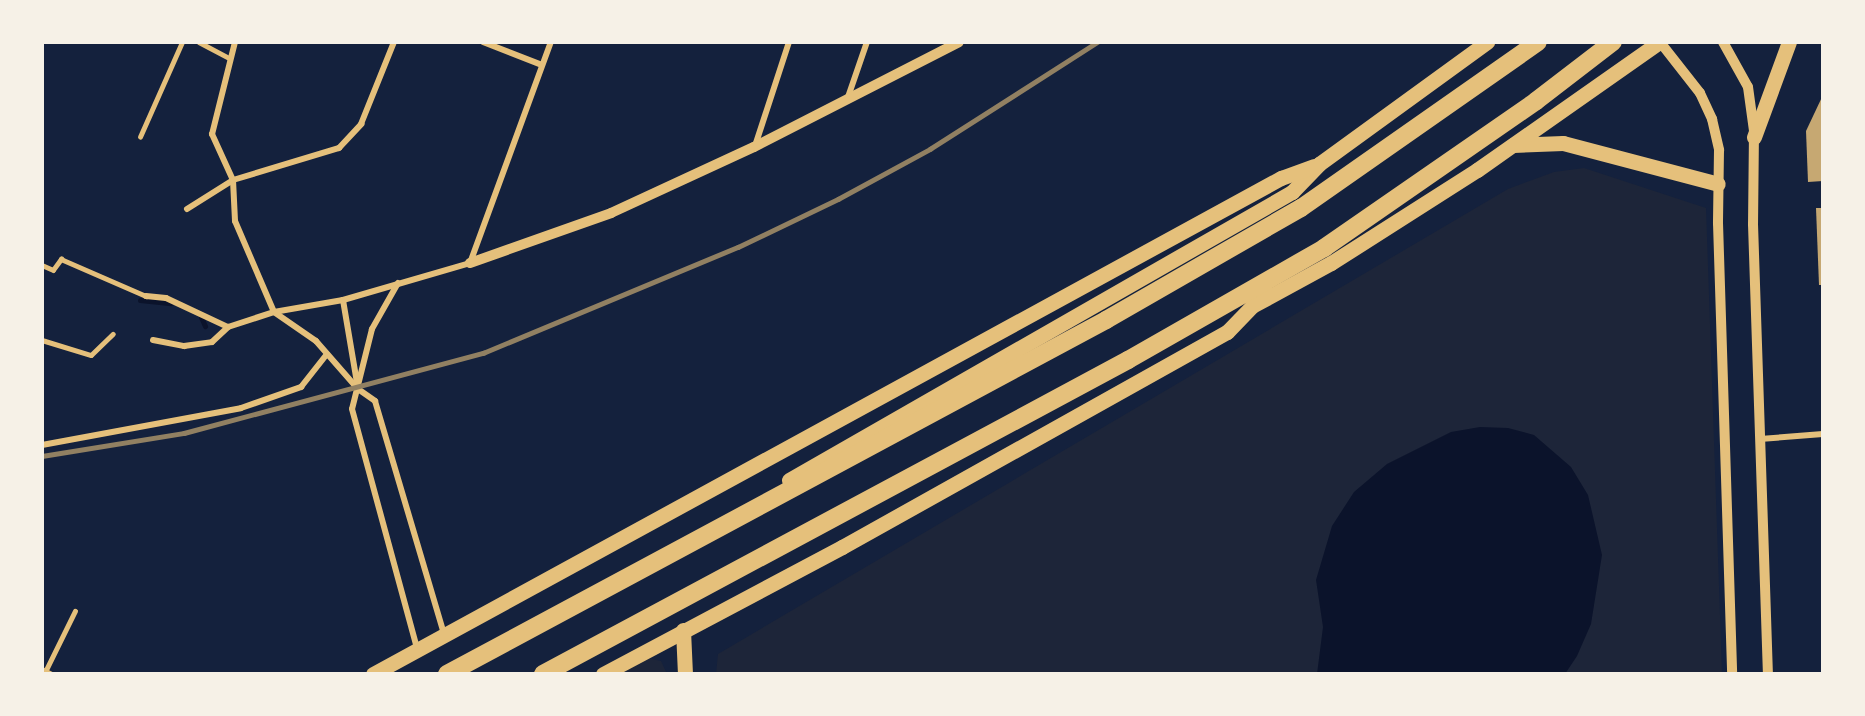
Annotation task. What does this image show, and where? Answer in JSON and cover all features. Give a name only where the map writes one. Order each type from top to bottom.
[{"type":"highway","points":[[447,674],[1106,320],[1301,208],[1538,42]]},
{"type":"highway","points":[[545,674],[1117,365],[1324,248],[1536,101],[1613,42]]},
{"type":"main road","points":[[434,674],[802,473],[1292,192],[1319,164],[1487,42]]},
{"type":"main road","points":[[545,674],[1216,314],[1252,306],[1330,263],[1513,145],[1659,42]]},
{"type":"main road","points":[[1754,137],[1789,42]]},
{"type":"main road","points":[[1513,145],[1563,143],[1718,184]]},
{"type":"main road","points":[[372,674],[1281,178],[1319,164]]},
{"type":"main road","points":[[603,674],[842,547],[1227,332],[1252,306]]},
{"type":"main road","points":[[683,630],[685,674]]},
{"type":"street","points":[[235,42],[229,58],[212,134],[233,180],[235,221],[274,312],[327,354],[358,389],[375,401],[444,635]]},
{"type":"street","points":[[187,209],[233,180],[339,148],[361,124],[394,42]]},
{"type":"street","points":[[483,42],[542,65]]},
{"type":"street","points":[[470,263],[551,42]]},
{"type":"street","points":[[754,147],[789,42]]},
{"type":"street","points":[[847,100],[867,42]]},
{"type":"street","points":[[153,340],[184,346],[212,342],[228,327],[274,312],[343,300],[470,263],[611,213],[754,147],[959,42]]},
{"type":"street","points":[[1659,42],[1700,93],[1712,118],[1719,150],[1718,184],[1732,674]]},
{"type":"street","points":[[1723,42],[1748,87],[1754,137],[1760,439],[1768,674]]},
{"type":"street","points":[[398,283],[372,328],[352,409],[417,650]]},
{"type":"street","points":[[146,296],[185,305],[228,327]]},
{"type":"street","points":[[343,300],[358,389]]},
{"type":"street","points":[[42,445],[241,408],[302,387],[327,354]]},
{"type":"street","points":[[1760,439],[1823,434]]},
{"type":"lane","points":[[140,138],[182,42]]},
{"type":"lane","points":[[199,42],[229,58]]},
{"type":"lane","points":[[42,265],[53,270],[61,259],[146,296]]},
{"type":"lane","points":[[42,340],[91,355],[113,334]]},
{"type":"lane","points":[[52,674],[44,671],[75,611]]},
{"type":"shaded area","points":[[1584,168],[1706,208],[1722,674],[716,674],[718,654],[1508,189],[1554,172]]},
{"type":"shaded area","points":[[1480,427],[1508,428],[1534,435],[1571,467],[1588,495],[1602,555],[1591,624],[1577,656],[1565,674],[1317,674],[1323,627],[1316,580],[1332,526],[1354,492],[1387,464],[1451,432]]},
{"type":"shaded area","points":[[646,658],[661,661],[667,674],[617,674]]},
{"type":"building","points":[[1823,95],[1823,181],[1808,182],[1806,131]]},
{"type":"building","points":[[1816,208],[1823,208],[1823,285],[1819,285]]},
{"type":"waterway","points":[[140,300],[171,303]]},
{"type":"waterway","points":[[201,317],[205,326]]},
{"type":"railway","points":[[42,456],[184,433],[483,353],[738,247],[838,199],[930,149],[1097,42]]}]
